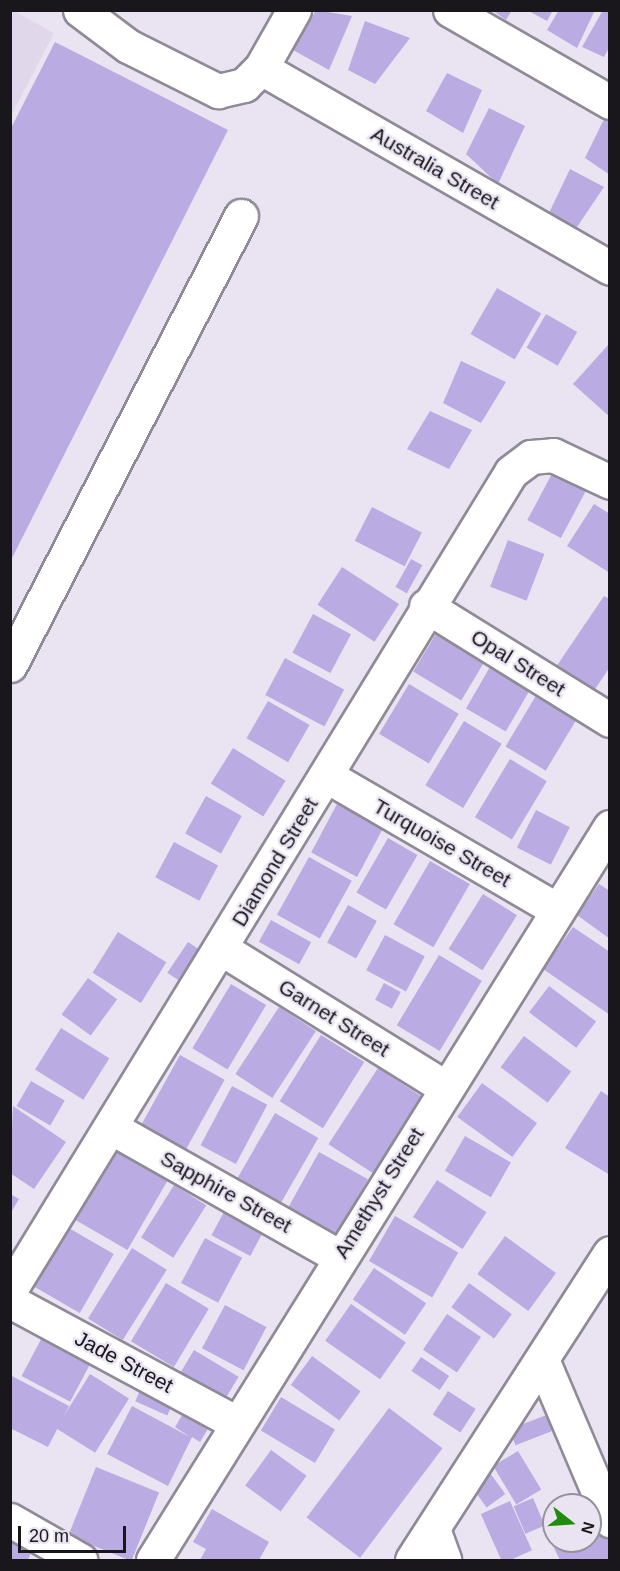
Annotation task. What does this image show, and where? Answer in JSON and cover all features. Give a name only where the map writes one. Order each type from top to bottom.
[{"type":"street","points":[[80,10],[128,46],[204,87],[233,89],[261,68],[294,10]]},
{"type":"street","points":[[450,10],[609,102]]},
{"type":"street","name":"Australia Street","points":[[261,68],[609,268]]},
{"type":"street","points":[[10,665],[241,216]]},
{"type":"street","name":"Diamond Street","points":[[10,1290],[222,949],[327,776],[426,606],[511,472],[531,457],[553,455],[609,482]]},
{"type":"street","name":"Opal Street","points":[[426,606],[609,720]]},
{"type":"street","name":"Turquoise Street","points":[[327,776],[557,910]]},
{"type":"street","name":"Amethyst Street","points":[[153,1560],[445,1087],[609,828]]},
{"type":"street","name":"Garnet Street","points":[[222,949],[445,1087]]},
{"type":"street","name":"Sapphire Street","points":[[112,1128],[340,1257]]},
{"type":"street","points":[[412,1560],[579,1307],[609,1253]]},
{"type":"street","points":[[579,1307],[609,1294]]},
{"type":"street","name":"Jade Street","points":[[10,1301],[237,1423]]},
{"type":"street","points":[[543,1362],[609,1520]]},
{"type":"street","points":[[10,1520],[80,1560]]},
{"type":"street","points":[[433,1529],[444,1560]]},
{"type":"shaded area","points":[[10,11],[54,33],[11,116]]},
{"type":"building","points":[[316,10],[352,16],[329,70],[293,50]]},
{"type":"building","points":[[492,10],[512,10],[506,20]]},
{"type":"building","points":[[527,10],[553,10],[547,21]]},
{"type":"building","points":[[559,10],[595,10],[577,48],[547,30]]},
{"type":"building","points":[[603,10],[610,10],[610,46],[604,57],[582,47]]},
{"type":"building","points":[[365,21],[410,38],[375,84],[348,70]]},
{"type":"building","points":[[55,42],[228,130],[10,562],[10,130]]},
{"type":"building","points":[[447,73],[482,90],[463,133],[426,111]]},
{"type":"building","points":[[489,108],[525,126],[498,184],[466,154]]},
{"type":"building","points":[[606,115],[610,117],[610,175],[585,158]]},
{"type":"building","points":[[570,169],[604,187],[575,230],[549,213]]},
{"type":"building","points":[[497,288],[541,314],[515,359],[470,334]]},
{"type":"building","points":[[546,314],[577,332],[558,366],[526,348]]},
{"type":"building","points":[[608,345],[610,346],[610,417],[573,384]]},
{"type":"building","points":[[461,361],[506,382],[481,423],[443,403]]},
{"type":"building","points":[[430,411],[472,430],[449,469],[407,449]]},
{"type":"building","points":[[555,468],[589,486],[561,538],[527,520]]},
{"type":"building","points":[[594,504],[610,514],[610,573],[567,546]]},
{"type":"building","points":[[372,507],[422,532],[405,566],[355,541]]},
{"type":"building","points":[[508,540],[544,554],[526,601],[490,587]]},
{"type":"building","points":[[411,559],[422,565],[407,593],[395,587]]},
{"type":"building","points":[[342,567],[399,604],[375,642],[317,605]]},
{"type":"building","points":[[604,596],[610,599],[610,667],[593,692],[556,667]]},
{"type":"building","points":[[313,614],[351,634],[330,673],[292,653]]},
{"type":"building","points":[[440,627],[488,656],[461,700],[413,672]]},
{"type":"building","points":[[285,658],[344,689],[324,727],[265,695]]},
{"type":"building","points":[[494,660],[534,683],[506,731],[466,708]]},
{"type":"building","points":[[409,684],[459,714],[429,764],[379,734]]},
{"type":"building","points":[[540,689],[580,713],[546,771],[505,746]]},
{"type":"building","points":[[268,701],[310,725],[288,762],[247,738]]},
{"type":"building","points":[[464,721],[502,744],[463,808],[425,785]]},
{"type":"building","points":[[233,748],[286,781],[263,816],[211,784]]},
{"type":"building","points":[[510,759],[547,781],[512,839],[475,817]]},
{"type":"building","points":[[206,796],[242,816],[221,853],[185,834]]},
{"type":"building","points":[[337,804],[383,828],[357,877],[311,853]]},
{"type":"building","points":[[536,810],[570,827],[551,865],[517,847]]},
{"type":"building","points":[[388,838],[417,855],[386,910],[356,893]]},
{"type":"building","points":[[174,842],[218,865],[199,901],[155,877]]},
{"type":"building","points":[[309,857],[352,881],[320,938],[277,915]]},
{"type":"building","points":[[430,861],[470,884],[433,947],[394,924]]},
{"type":"building","points":[[599,884],[610,891],[610,939],[577,915]]},
{"type":"building","points":[[483,894],[517,915],[482,970],[449,949]]},
{"type":"building","points":[[348,905],[377,921],[356,959],[327,943]]},
{"type":"building","points":[[271,920],[311,942],[299,964],[259,942]]},
{"type":"building","points":[[573,927],[610,952],[610,1015],[543,969]]},
{"type":"building","points":[[118,932],[166,962],[141,1003],[93,973]]},
{"type":"building","points":[[385,935],[425,956],[406,991],[366,970]]},
{"type":"building","points":[[188,942],[203,952],[182,983],[167,973]]},
{"type":"building","points":[[439,955],[482,981],[440,1051],[397,1025]]},
{"type":"building","points":[[88,978],[117,999],[91,1036],[62,1014]]},
{"type":"building","points":[[384,983],[401,992],[392,1009],[375,1000]]},
{"type":"building","points":[[231,984],[266,1005],[228,1069],[192,1048]]},
{"type":"building","points":[[549,986],[596,1022],[576,1048],[529,1012]]},
{"type":"building","points":[[279,1007],[316,1031],[272,1098],[235,1074]]},
{"type":"building","points":[[61,1028],[109,1058],[83,1100],[35,1070]]},
{"type":"building","points":[[321,1035],[364,1062],[323,1128],[280,1101]]},
{"type":"building","points":[[524,1036],[571,1072],[548,1103],[501,1067]]},
{"type":"building","points":[[180,1055],[225,1080],[186,1149],[142,1124]]},
{"type":"building","points":[[378,1068],[424,1098],[375,1174],[328,1144]]},
{"type":"building","points":[[31,1081],[65,1100],[50,1126],[16,1106]]},
{"type":"building","points":[[482,1083],[537,1123],[512,1157],[457,1117]]},
{"type":"building","points":[[232,1086],[267,1105],[236,1164],[201,1145]]},
{"type":"building","points":[[601,1091],[610,1097],[610,1175],[565,1148]]},
{"type":"building","points":[[13,1106],[66,1142],[34,1189],[10,1173]]},
{"type":"building","points":[[275,1113],[318,1138],[280,1205],[236,1180]]},
{"type":"building","points":[[465,1136],[511,1162],[491,1197],[445,1171]]},
{"type":"building","points":[[113,1147],[168,1179],[127,1250],[72,1218]]},
{"type":"building","points":[[319,1152],[368,1179],[337,1235],[288,1208]]},
{"type":"building","points":[[437,1180],[486,1212],[463,1249],[413,1217]]},
{"type":"building","points":[[174,1185],[206,1205],[173,1258],[141,1238]]},
{"type":"building","points":[[10,1194],[19,1199],[10,1214]]},
{"type":"building","points":[[226,1208],[265,1229],[250,1256],[211,1235]]},
{"type":"building","points":[[395,1216],[458,1252],[432,1298],[369,1261]]},
{"type":"building","points":[[67,1227],[114,1254],[80,1313],[33,1286]]},
{"type":"building","points":[[505,1236],[556,1273],[528,1311],[477,1274]]},
{"type":"building","points":[[205,1238],[242,1258],[218,1303],[181,1283]]},
{"type":"building","points":[[132,1248],[167,1270],[123,1340],[88,1318]]},
{"type":"building","points":[[374,1268],[426,1303],[405,1335],[353,1300]]},
{"type":"building","points":[[166,1283],[209,1309],[174,1367],[131,1341]]},
{"type":"building","points":[[469,1283],[512,1314],[494,1338],[451,1307]]},
{"type":"building","points":[[351,1304],[406,1342],[380,1379],[325,1341]]},
{"type":"building","points":[[225,1305],[266,1327],[243,1370],[202,1348]]},
{"type":"building","points":[[447,1314],[481,1337],[457,1373],[423,1350]]},
{"type":"building","points":[[46,1330],[95,1356],[70,1402],[22,1376]]},
{"type":"building","points":[[194,1350],[239,1377],[225,1400],[180,1373]]},
{"type":"building","points":[[312,1356],[361,1391],[339,1420],[291,1385]]},
{"type":"building","points":[[421,1357],[449,1376],[440,1390],[411,1371]]},
{"type":"building","points":[[90,1374],[129,1398],[95,1453],[56,1428]]},
{"type":"building","points":[[10,1375],[69,1406],[48,1447],[10,1428]]},
{"type":"building","points":[[143,1384],[175,1398],[167,1416],[135,1401]]},
{"type":"building","points":[[448,1391],[476,1409],[460,1432],[433,1414]]},
{"type":"building","points":[[281,1397],[335,1429],[315,1463],[261,1430]]},
{"type":"building","points":[[190,1402],[215,1417],[200,1442],[192,1437],[168,1486],[107,1454],[132,1406],[190,1437],[175,1427]]},
{"type":"building","points":[[389,1408],[443,1448],[360,1558],[307,1517]]},
{"type":"building","points":[[557,1411],[563,1427],[515,1445],[509,1429]]},
{"type":"building","points":[[271,1450],[307,1476],[281,1511],[245,1486]]},
{"type":"building","points":[[518,1451],[541,1490],[516,1505],[493,1466]]},
{"type":"building","points":[[96,1467],[159,1492],[132,1560],[68,1536]]},
{"type":"building","points":[[490,1473],[505,1494],[487,1508],[471,1487]]},
{"type":"building","points":[[533,1498],[542,1519],[542,1527],[525,1534],[514,1506]]},
{"type":"building","points":[[510,1501],[532,1550],[510,1560],[501,1560],[481,1514]]},
{"type":"building","points":[[212,1509],[269,1542],[259,1560],[200,1560],[206,1549],[193,1542]]},
{"type":"building","points":[[602,1518],[610,1533],[610,1560],[560,1560],[556,1553],[602,1553]]},
{"type":"building","points":[[10,1541],[32,1550],[28,1560],[10,1560]]}]
